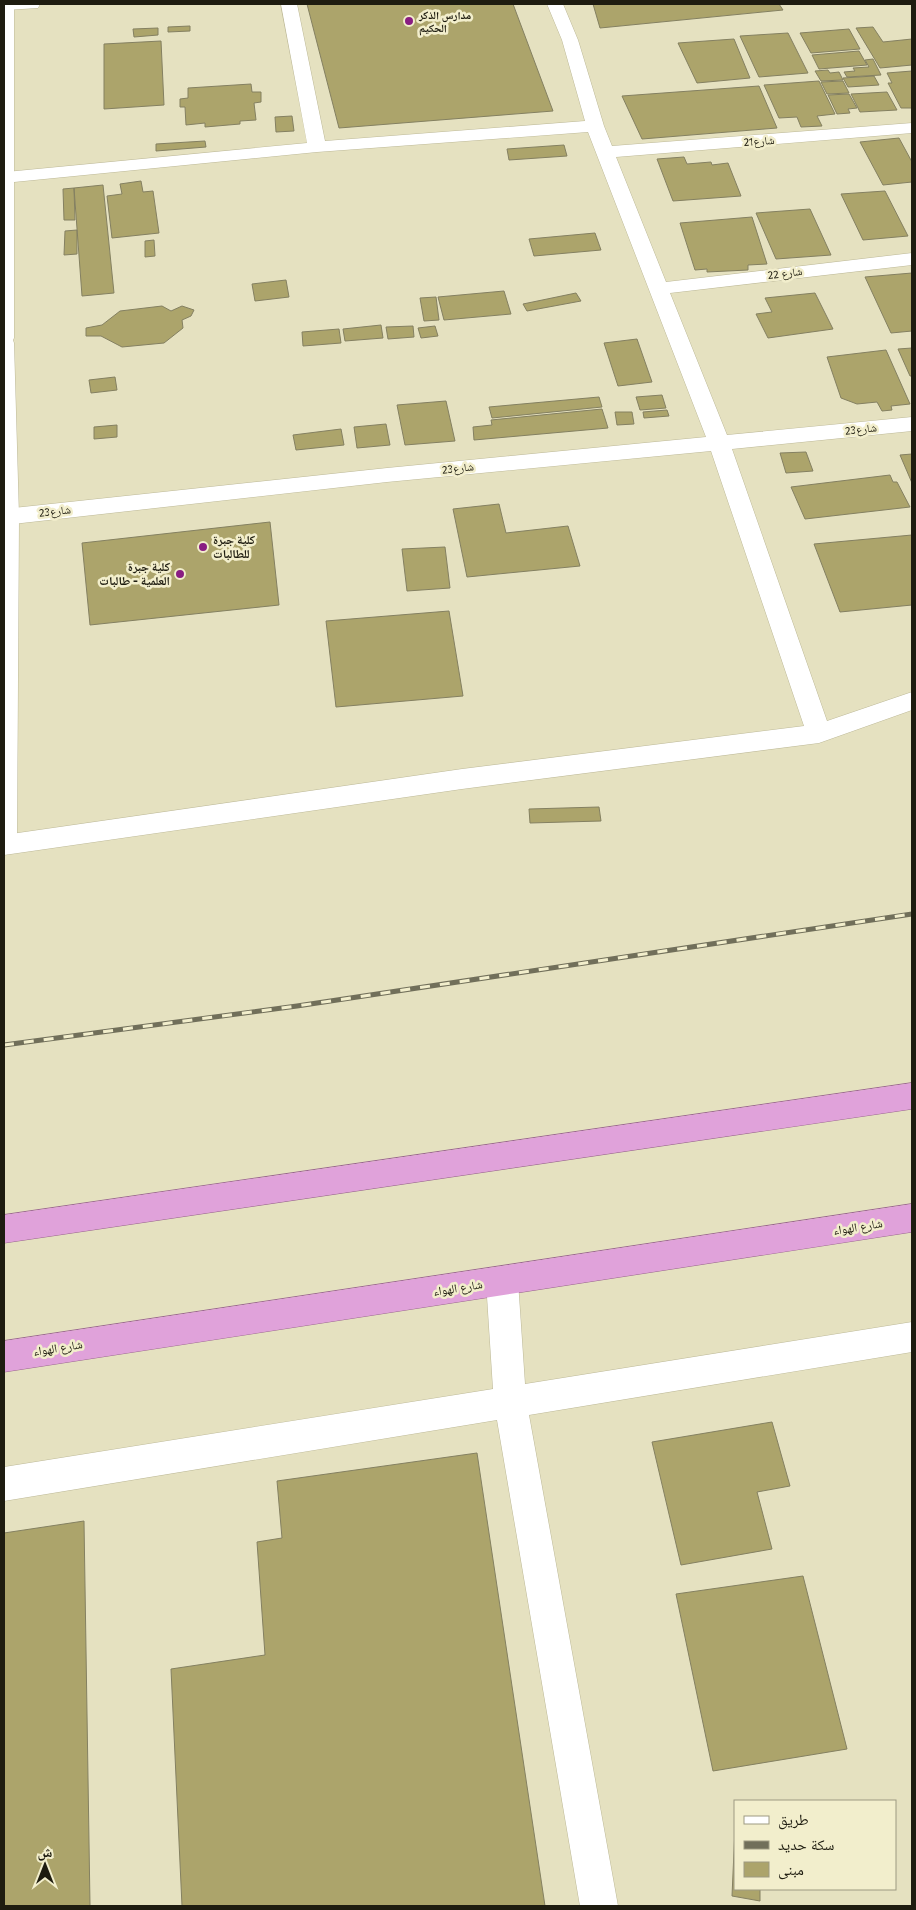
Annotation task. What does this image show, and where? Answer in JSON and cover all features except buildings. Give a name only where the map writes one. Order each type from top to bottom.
[{"type":"highway","points":[[4,1229],[912,1096]]},
{"type":"highway","name":"شارع الهواء","points":[[4,1357],[912,1218]]},
{"type":"street","points":[[4,338],[6,5],[32,4]]},
{"type":"street","points":[[290,4],[317,148]]},
{"type":"street","points":[[555,4],[570,40],[596,126],[719,443],[819,734]]},
{"type":"street","points":[[6,178],[317,148],[596,126]]},
{"type":"street","name":"شارع21","points":[[606,152],[912,128]]},
{"type":"street","name":"شارع 22","points":[[658,289],[912,260]]},
{"type":"street","points":[[4,343],[6,516],[4,841]]},
{"type":"street","name":"شارع23","points":[[6,516],[912,424]]},
{"type":"street","points":[[4,846],[462,779],[819,734],[912,701]]},
{"type":"street","points":[[502,1281],[510,1402],[599,1906]]},
{"type":"street","points":[[4,1484],[912,1337]]},
{"type":"railway","points":[[4,1045],[297,1006],[912,914]]},
{"type":"place","name":"مدارس الذكر الحكيم","points":[[409,21]]},
{"type":"place","name":"كلية جبرة للطالبات","points":[[203,547]]},
{"type":"place","name":"كلية جبرة العلمية - طالبات","points":[[180,574]]}]
